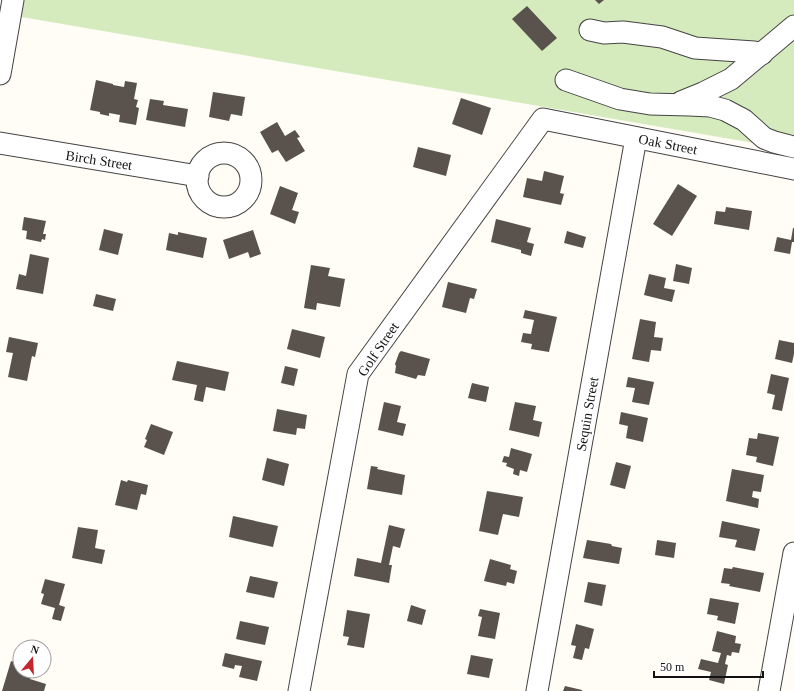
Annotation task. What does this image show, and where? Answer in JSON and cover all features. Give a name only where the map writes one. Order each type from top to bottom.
[{"type":"street","points":[[0,74],[9,1]]},
{"type":"street","points":[[674,104],[703,93],[731,79],[794,26]]},
{"type":"street","points":[[590,30],[604,33],[623,32],[662,37],[696,48],[754,52],[762,54]]},
{"type":"street","points":[[566,80],[620,99],[650,104],[710,106],[725,110],[744,120],[764,138],[794,147]]},
{"type":"street","name":"Oak Street","points":[[543,120],[794,169]]},
{"type":"street","name":"Golf Street","points":[[299,691],[358,374],[543,120]]},
{"type":"street","name":"Sequin Street","points":[[537,691],[636,138]]},
{"type":"street","name":"Birch Street","points":[[0,143],[198,176]]},
{"type":"street","points":[[769,691],[794,553]]},
{"type":"green space","points":[[13,0],[794,0],[794,150],[10,15]]},
{"type":"building","points":[[595,0],[604,0],[599,4]]},
{"type":"building","points":[[527,6],[557,38],[542,51],[512,19]]},
{"type":"building","points":[[96,80],[124,87],[125,81],[137,83],[134,99],[138,100],[136,107],[139,108],[136,125],[119,122],[120,115],[109,113],[109,116],[90,110]]},
{"type":"building","points":[[213,92],[245,97],[242,116],[231,114],[229,121],[209,117]]},
{"type":"building","points":[[461,98],[491,108],[482,135],[452,124]]},
{"type":"building","points":[[150,99],[164,101],[163,105],[188,109],[185,127],[146,120]]},
{"type":"building","points":[[277,122],[285,136],[295,130],[300,137],[297,138],[305,151],[286,162],[278,150],[272,153],[260,132]]},
{"type":"building","points":[[418,147],[451,155],[446,176],[413,167]]},
{"type":"building","points":[[544,171],[564,176],[560,193],[564,194],[561,205],[523,197],[527,178],[542,181]]},
{"type":"building","points":[[678,184],[697,196],[672,236],[653,224]]},
{"type":"building","points":[[280,186],[298,193],[292,210],[299,212],[295,224],[270,214]]},
{"type":"building","points":[[726,207],[752,211],[749,230],[714,224],[716,211],[725,212]]},
{"type":"building","points":[[24,217],[46,221],[43,234],[46,234],[45,240],[42,239],[41,242],[26,239],[27,231],[22,230]]},
{"type":"building","points":[[496,219],[531,228],[527,242],[534,244],[531,256],[521,253],[521,250],[491,242]]},
{"type":"building","points":[[793,228],[794,242],[792,242],[790,254],[774,251],[777,237],[791,240]]},
{"type":"building","points":[[104,229],[123,234],[118,255],[99,250]]},
{"type":"building","points":[[253,230],[261,254],[250,258],[248,252],[229,259],[223,240]]},
{"type":"building","points":[[567,231],[586,237],[583,248],[564,243]]},
{"type":"building","points":[[178,232],[207,238],[203,258],[166,250],[169,233],[178,235]]},
{"type":"building","points":[[30,254],[49,258],[43,294],[16,289],[19,274],[26,276]]},
{"type":"building","points":[[676,264],[692,268],[689,284],[673,281]]},
{"type":"building","points":[[311,265],[330,268],[328,276],[345,279],[340,307],[317,303],[316,310],[304,308]]},
{"type":"building","points":[[649,274],[666,278],[664,288],[675,290],[672,302],[644,295]]},
{"type":"building","points":[[448,282],[477,289],[474,299],[470,298],[466,313],[442,307]]},
{"type":"building","points":[[96,294],[116,299],[113,311],[93,306]]},
{"type":"building","points":[[525,310],[557,317],[549,352],[531,349],[532,344],[521,342],[523,333],[531,334],[534,320],[523,318]]},
{"type":"building","points":[[640,319],[656,322],[654,337],[663,338],[661,351],[651,350],[649,362],[632,359]]},
{"type":"building","points":[[292,329],[325,337],[320,358],[287,349]]},
{"type":"building","points":[[9,337],[38,343],[35,357],[32,356],[27,381],[8,377],[13,353],[6,352]]},
{"type":"building","points":[[779,340],[794,343],[792,363],[775,359]]},
{"type":"building","points":[[401,351],[430,359],[425,376],[418,375],[416,379],[395,373],[395,364]]},
{"type":"building","points":[[177,361],[229,372],[225,391],[206,387],[203,402],[194,400],[197,385],[172,380]]},
{"type":"building","points":[[285,366],[298,369],[294,386],[281,383]]},
{"type":"building","points":[[771,374],[789,378],[782,411],[772,409],[775,395],[767,393]]},
{"type":"building","points":[[628,377],[654,382],[649,405],[632,402],[635,388],[626,387]]},
{"type":"building","points":[[472,383],[489,387],[486,402],[468,398]]},
{"type":"building","points":[[384,402],[401,406],[397,422],[406,424],[403,436],[378,430]]},
{"type":"building","points":[[515,402],[536,406],[533,420],[542,422],[539,437],[509,430]]},
{"type":"building","points":[[277,409],[307,415],[305,429],[297,428],[296,435],[273,431]]},
{"type":"building","points":[[621,412],[648,418],[643,442],[626,438],[628,426],[619,424]]},
{"type":"building","points":[[151,424],[173,432],[164,455],[144,447],[147,440],[145,439]]},
{"type":"building","points":[[758,433],[779,437],[773,466],[756,462],[757,457],[746,455],[749,438],[757,439]]},
{"type":"building","points":[[511,448],[532,454],[527,472],[520,470],[519,476],[513,474],[514,469],[506,466],[507,463],[502,462],[504,456],[509,457]]},
{"type":"building","points":[[267,458],[289,464],[284,486],[262,480]]},
{"type":"building","points":[[616,462],[631,466],[625,489],[610,485]]},
{"type":"building","points":[[371,466],[378,467],[377,469],[405,475],[402,495],[367,489]]},
{"type":"building","points":[[732,469],[764,475],[761,492],[753,491],[752,497],[759,499],[758,508],[726,501]]},
{"type":"building","points":[[121,480],[127,482],[128,480],[148,485],[146,495],[141,494],[137,510],[115,505]]},
{"type":"building","points":[[487,491],[523,497],[519,517],[503,514],[498,535],[479,531]]},
{"type":"building","points":[[233,516],[278,526],[273,547],[229,537]]},
{"type":"building","points":[[722,521],[760,529],[755,551],[735,547],[737,540],[719,537]]},
{"type":"building","points":[[389,525],[405,529],[400,548],[393,546],[389,565],[392,565],[389,583],[354,576],[357,558],[381,563]]},
{"type":"building","points":[[78,527],[98,530],[95,548],[105,550],[102,564],[72,558]]},
{"type":"building","points":[[587,540],[611,544],[612,546],[622,548],[619,564],[583,558]]},
{"type":"building","points":[[657,540],[676,543],[674,558],[655,555]]},
{"type":"building","points":[[490,559],[511,565],[510,569],[517,571],[514,584],[507,582],[506,586],[484,581]]},
{"type":"building","points":[[733,567],[764,573],[760,592],[721,583],[724,568],[732,569]]},
{"type":"building","points":[[250,576],[278,582],[274,598],[246,592]]},
{"type":"building","points":[[45,579],[65,584],[59,605],[65,607],[61,621],[52,619],[55,608],[41,604],[44,594],[41,593]]},
{"type":"building","points":[[588,582],[606,585],[602,606],[584,602]]},
{"type":"building","points":[[710,598],[739,603],[735,624],[717,620],[718,616],[707,614]]},
{"type":"building","points":[[411,605],[426,610],[422,625],[407,621]]},
{"type":"building","points":[[480,609],[500,613],[495,639],[478,636],[482,617],[478,616]]},
{"type":"building","points":[[347,610],[370,614],[364,648],[347,645],[349,637],[343,636]]},
{"type":"building","points":[[240,621],[269,627],[265,645],[236,639]]},
{"type":"building","points":[[576,624],[594,629],[589,649],[585,648],[582,660],[573,658],[576,646],[571,645]]},
{"type":"building","points":[[717,631],[736,636],[735,643],[741,644],[739,653],[732,652],[731,656],[727,655],[725,664],[728,665],[724,684],[709,680],[711,672],[698,669],[701,659],[718,663],[721,653],[712,651]]},
{"type":"building","points":[[225,653],[262,661],[257,681],[239,677],[242,666],[235,665],[234,669],[222,666]]},
{"type":"building","points":[[471,655],[493,659],[489,678],[467,674]]},
{"type":"building","points":[[11,661],[12,679],[30,679],[46,684],[44,691],[2,691]]},
{"type":"building","points":[[565,686],[582,690],[582,691],[563,691]]}]
